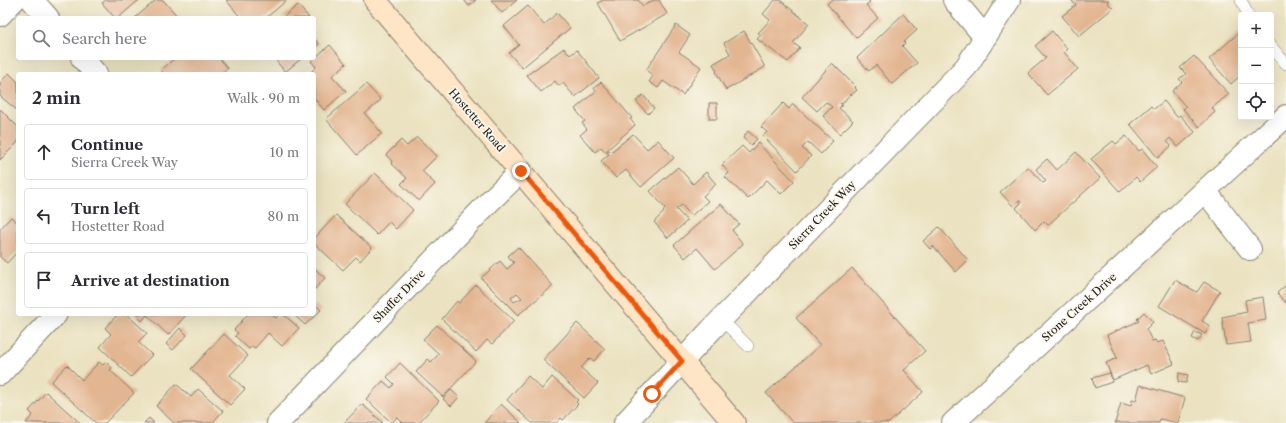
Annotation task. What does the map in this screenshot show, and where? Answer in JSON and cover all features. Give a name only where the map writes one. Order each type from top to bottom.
[{"type":"main road","name":"Hostetter Road","points":[[375,0],[734,423]]},
{"type":"street","points":[[0,14],[14,0]]},
{"type":"street","points":[[32,0],[46,16]]},
{"type":"street","points":[[954,0],[984,36]]},
{"type":"street","name":"Sierra Creek Way","points":[[625,423],[721,319],[966,67],[984,36],[1009,0]]},
{"type":"street","points":[[84,60],[94,72]]},
{"type":"street","name":"Stone Creek Drive","points":[[953,423],[1206,192],[1286,116]]},
{"type":"street","name":"Shaffer Drive","points":[[278,423],[491,200],[521,171]]},
{"type":"street","points":[[1206,192],[1250,249]]},
{"type":"street","points":[[0,374],[54,316]]},
{"type":"lane","points":[[1241,0],[1247,12]]},
{"type":"lane","points":[[1273,48],[1286,64]]},
{"type":"lane","points":[[721,319],[748,346]]},
{"type":"building","points":[[106,0],[139,0],[120,16],[113,16],[102,3]]},
{"type":"building","points":[[156,0],[163,0],[177,16],[137,16]]},
{"type":"building","points":[[226,0],[287,0],[268,16],[239,16]]},
{"type":"building","points":[[464,0],[476,0],[469,6]]},
{"type":"building","points":[[491,0],[517,0],[502,13]]},
{"type":"building","points":[[603,0],[638,0],[643,6],[654,0],[659,0],[667,14],[620,41],[598,3]]},
{"type":"building","points":[[775,0],[780,0],[809,24],[793,43],[800,48],[788,62],[757,39],[761,35],[758,33],[770,20],[763,14]]},
{"type":"building","points":[[831,0],[868,0],[870,2],[866,5],[878,18],[856,38],[827,4]]},
{"type":"building","points":[[1071,0],[1109,0],[1107,2],[1113,8],[1079,36],[1062,16],[1076,5]]},
{"type":"building","points":[[298,5],[307,16],[284,16]]},
{"type":"building","points":[[528,6],[544,25],[557,13],[570,28],[522,68],[509,53],[519,45],[504,26]]},
{"type":"building","points":[[903,14],[917,30],[904,42],[905,43],[902,46],[917,63],[892,84],[876,65],[869,71],[857,58]]},
{"type":"building","points":[[676,25],[690,35],[679,52],[701,67],[683,95],[663,81],[658,88],[649,82],[653,76],[646,70]]},
{"type":"building","points":[[744,31],[765,67],[726,90],[713,64],[730,54],[724,43]]},
{"type":"building","points":[[1052,31],[1067,49],[1064,52],[1078,69],[1047,95],[1028,73],[1046,58],[1035,46]]},
{"type":"building","points":[[1238,34],[1238,78],[1231,84],[1209,59]]},
{"type":"building","points":[[330,45],[346,64],[332,76],[346,91],[324,110],[316,100],[316,72],[311,72],[316,67],[311,61],[316,60],[316,57]]},
{"type":"building","points":[[564,48],[570,55],[577,50],[599,78],[575,97],[563,83],[559,86],[555,81],[541,92],[527,75]]},
{"type":"building","points":[[1194,56],[1229,94],[1212,108],[1215,112],[1199,127],[1183,109],[1186,107],[1172,91],[1182,82],[1179,79],[1186,74],[1180,68]]},
{"type":"building","points":[[173,60],[221,60],[228,68],[223,72],[162,72],[161,70]]},
{"type":"building","points":[[276,60],[300,60],[285,72]]},
{"type":"building","points":[[832,63],[856,87],[855,88],[857,90],[851,95],[850,94],[842,104],[840,103],[842,105],[839,108],[853,121],[840,134],[823,116],[832,107],[826,102],[817,111],[802,97]]},
{"type":"building","points":[[9,73],[16,80],[16,109],[0,96],[0,83]]},
{"type":"building","points":[[601,82],[632,118],[630,119],[635,125],[605,152],[601,147],[595,152],[580,135],[587,129],[582,123],[585,121],[575,109],[596,91],[594,88]]},
{"type":"building","points":[[366,84],[381,100],[365,114],[382,133],[357,155],[326,119]]},
{"type":"building","points":[[643,95],[654,108],[648,114],[636,101]]},
{"type":"building","points":[[1164,101],[1177,117],[1180,115],[1195,132],[1178,147],[1170,138],[1167,141],[1171,146],[1158,158],[1130,124],[1151,106],[1154,109]]},
{"type":"building","points":[[709,103],[717,103],[717,119],[709,119]]},
{"type":"building","points":[[783,103],[789,109],[793,104],[833,141],[821,154],[808,142],[802,148],[811,156],[797,171],[763,136],[767,132],[761,127]]},
{"type":"building","points":[[0,109],[16,125],[16,144],[0,160]]},
{"type":"building","points":[[748,131],[757,139],[751,145],[743,138]]},
{"type":"building","points":[[633,134],[647,149],[658,140],[674,158],[641,187],[626,170],[616,178],[601,161],[609,154],[606,152],[609,150],[611,152]]},
{"type":"building","points":[[1126,136],[1139,151],[1142,149],[1157,167],[1140,182],[1136,177],[1120,192],[1091,159],[1113,141],[1116,144]]},
{"type":"building","points":[[417,137],[437,156],[422,171],[435,184],[419,201],[401,184],[407,178],[391,163],[392,161],[386,155],[401,140],[407,146]]},
{"type":"building","points":[[758,143],[794,181],[781,194],[767,180],[748,199],[725,177],[729,173],[722,165],[742,146],[749,153]]},
{"type":"building","points":[[1076,152],[1100,178],[1048,225],[1044,221],[1035,230],[1016,208],[1021,203],[1019,200],[1013,206],[1000,192],[1028,167],[1043,183],[1046,181],[1036,169],[1047,159],[1057,170]]},
{"type":"building","points":[[678,167],[693,184],[706,172],[716,184],[703,196],[708,201],[691,216],[682,205],[676,209],[687,221],[668,238],[654,222],[664,212],[663,211],[665,208],[650,191]]},
{"type":"building","points":[[375,173],[413,210],[396,229],[389,222],[377,235],[345,204]]},
{"type":"building","points":[[721,204],[739,224],[732,230],[743,244],[715,269],[697,248],[685,258],[674,245]]},
{"type":"building","points":[[336,215],[372,248],[360,261],[356,257],[343,270],[316,245],[316,237]]},
{"type":"building","points":[[11,217],[16,221],[16,253],[7,263],[0,257],[0,229]]},
{"type":"building","points":[[939,227],[968,260],[956,272],[933,246],[930,249],[923,241]]},
{"type":"building","points":[[518,247],[553,286],[518,315],[481,278],[500,261],[507,269],[514,263],[508,256]],"holes":[[[517,293],[522,298],[514,302],[511,298]]]},
{"type":"building","points":[[852,268],[925,351],[904,370],[923,392],[889,423],[793,423],[766,393],[820,345],[796,318]]},
{"type":"building","points":[[316,270],[325,278],[316,288]]},
{"type":"building","points":[[1175,280],[1197,292],[1204,282],[1220,291],[1202,321],[1210,326],[1205,334],[1159,306]]},
{"type":"building","points":[[476,285],[514,321],[492,344],[487,340],[476,352],[442,319],[457,301],[459,303]]},
{"type":"building","points":[[1286,285],[1286,303],[1277,293]]},
{"type":"building","points":[[1263,297],[1266,320],[1248,323],[1251,342],[1226,345],[1222,317],[1247,312],[1245,300]]},
{"type":"building","points":[[316,305],[321,310],[316,315]]},
{"type":"building","points":[[1144,312],[1153,322],[1146,329],[1152,341],[1155,340],[1157,343],[1163,341],[1174,364],[1151,374],[1147,365],[1113,380],[1106,363],[1117,358],[1107,335],[1139,321],[1137,319]]},
{"type":"building","points":[[116,316],[128,316],[147,333],[138,342],[152,355],[131,377],[100,347],[111,334],[105,328]]},
{"type":"building","points":[[137,316],[146,316],[142,321]]},
{"type":"building","points":[[148,316],[185,316],[168,335]]},
{"type":"building","points":[[246,316],[274,316],[276,318],[278,316],[285,316],[299,328],[282,346],[268,333],[255,348],[252,346],[249,349],[235,336],[238,333],[234,330]]},
{"type":"building","points":[[295,316],[315,316],[305,325]]},
{"type":"building","points":[[577,323],[605,349],[594,361],[590,358],[581,368],[598,383],[584,398],[543,360]]},
{"type":"building","points":[[437,325],[476,361],[443,397],[416,372],[428,359],[431,362],[439,354],[423,339]]},
{"type":"building","points":[[180,328],[187,335],[173,350],[166,344]]},
{"type":"building","points":[[1195,332],[1202,335],[1198,341],[1192,338]]},
{"type":"building","points":[[224,334],[248,356],[230,375],[245,389],[230,405],[191,369]]},
{"type":"building","points":[[99,362],[103,365],[106,362],[112,368],[110,370],[134,393],[105,423],[96,423],[51,382],[67,365],[82,380]]},
{"type":"building","points":[[400,363],[439,401],[418,423],[403,423],[397,417],[392,423],[366,399],[383,381],[391,388],[394,384],[387,377]]},
{"type":"building","points":[[1110,373],[1112,382],[1095,388],[1092,378]]},
{"type":"building","points":[[1179,373],[1188,375],[1186,383],[1178,382]]},
{"type":"building","points":[[528,376],[542,389],[552,377],[578,400],[576,402],[578,404],[563,420],[561,418],[556,423],[532,423],[507,400]]},
{"type":"building","points":[[176,384],[191,397],[198,389],[223,411],[212,423],[174,423],[156,406]]},
{"type":"building","points":[[1140,385],[1185,398],[1178,423],[1160,419],[1159,423],[1115,423],[1121,403],[1131,406],[1132,400],[1136,401]]},
{"type":"building","points":[[451,390],[459,397],[451,406],[443,399]]},
{"type":"building","points":[[46,392],[80,423],[26,423],[33,415],[29,411]]},
{"type":"building","points":[[362,404],[383,423],[344,423]]},
{"type":"building","points":[[501,404],[521,423],[484,423]]},
{"type":"building","points":[[149,418],[154,423],[144,423]]},
{"type":"route","points":[[521,171],[682,361],[652,394]]}]
